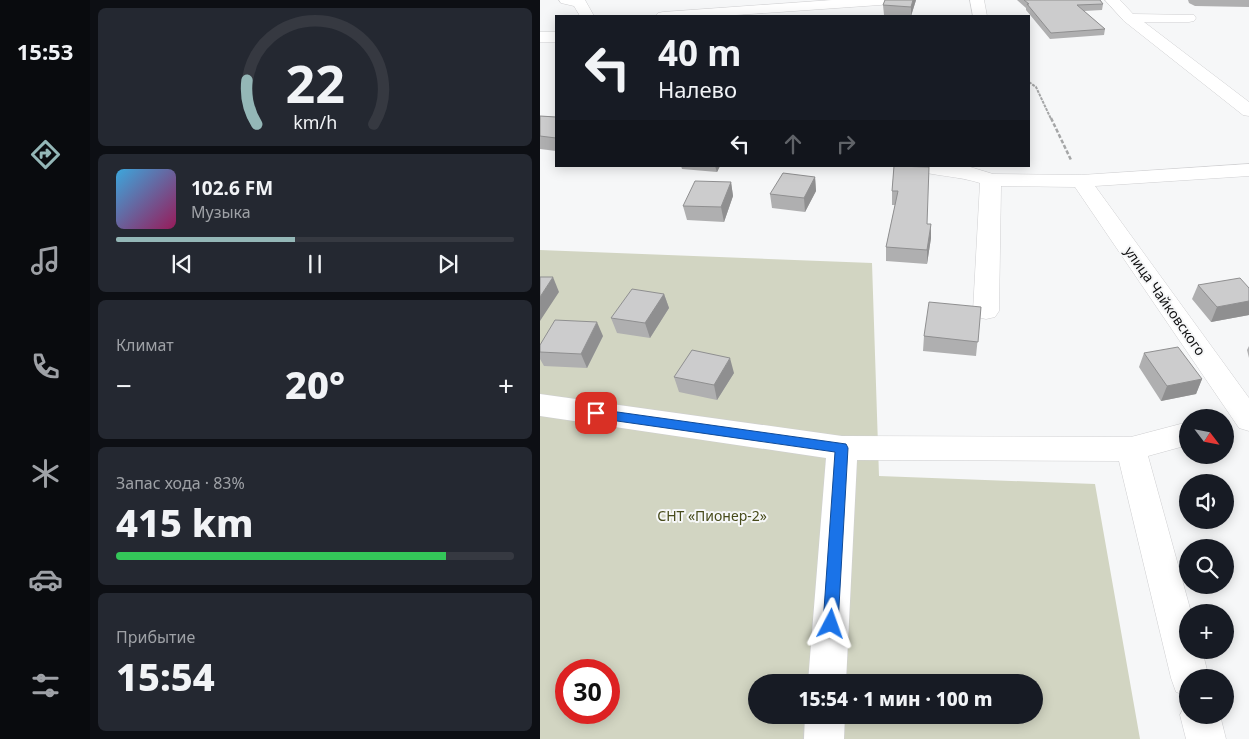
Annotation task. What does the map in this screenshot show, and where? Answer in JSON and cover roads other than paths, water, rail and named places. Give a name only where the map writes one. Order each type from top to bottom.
[{"type":"street","points":[[566,0],[580,3],[586,15]]},
{"type":"street","points":[[677,15],[894,0]]},
{"type":"street","points":[[977,0],[980,15]]},
{"type":"street","points":[[1112,0],[1129,18],[1249,111]]},
{"type":"street","points":[[1129,18],[1189,18]]},
{"type":"street","points":[[540,37],[555,37]]},
{"type":"street","points":[[935,167],[965,169],[991,180],[1081,181],[1249,170]]},
{"type":"street","points":[[986,311],[991,180]]},
{"type":"street","name":"улица Чайковского","points":[[1081,181],[1237,415]]},
{"type":"street","points":[[540,405],[842,448],[1131,449],[1179,436]]},
{"type":"street","points":[[828,674],[842,448]]},
{"type":"street","points":[[1131,449],[1188,669]]},
{"type":"street","points":[[824,739],[825,724]]},
{"type":"street","points":[[1202,724],[1206,739]]},
{"type":"park label","name":"СНТ «Пионер-2»","points":[[712,516]]}]
